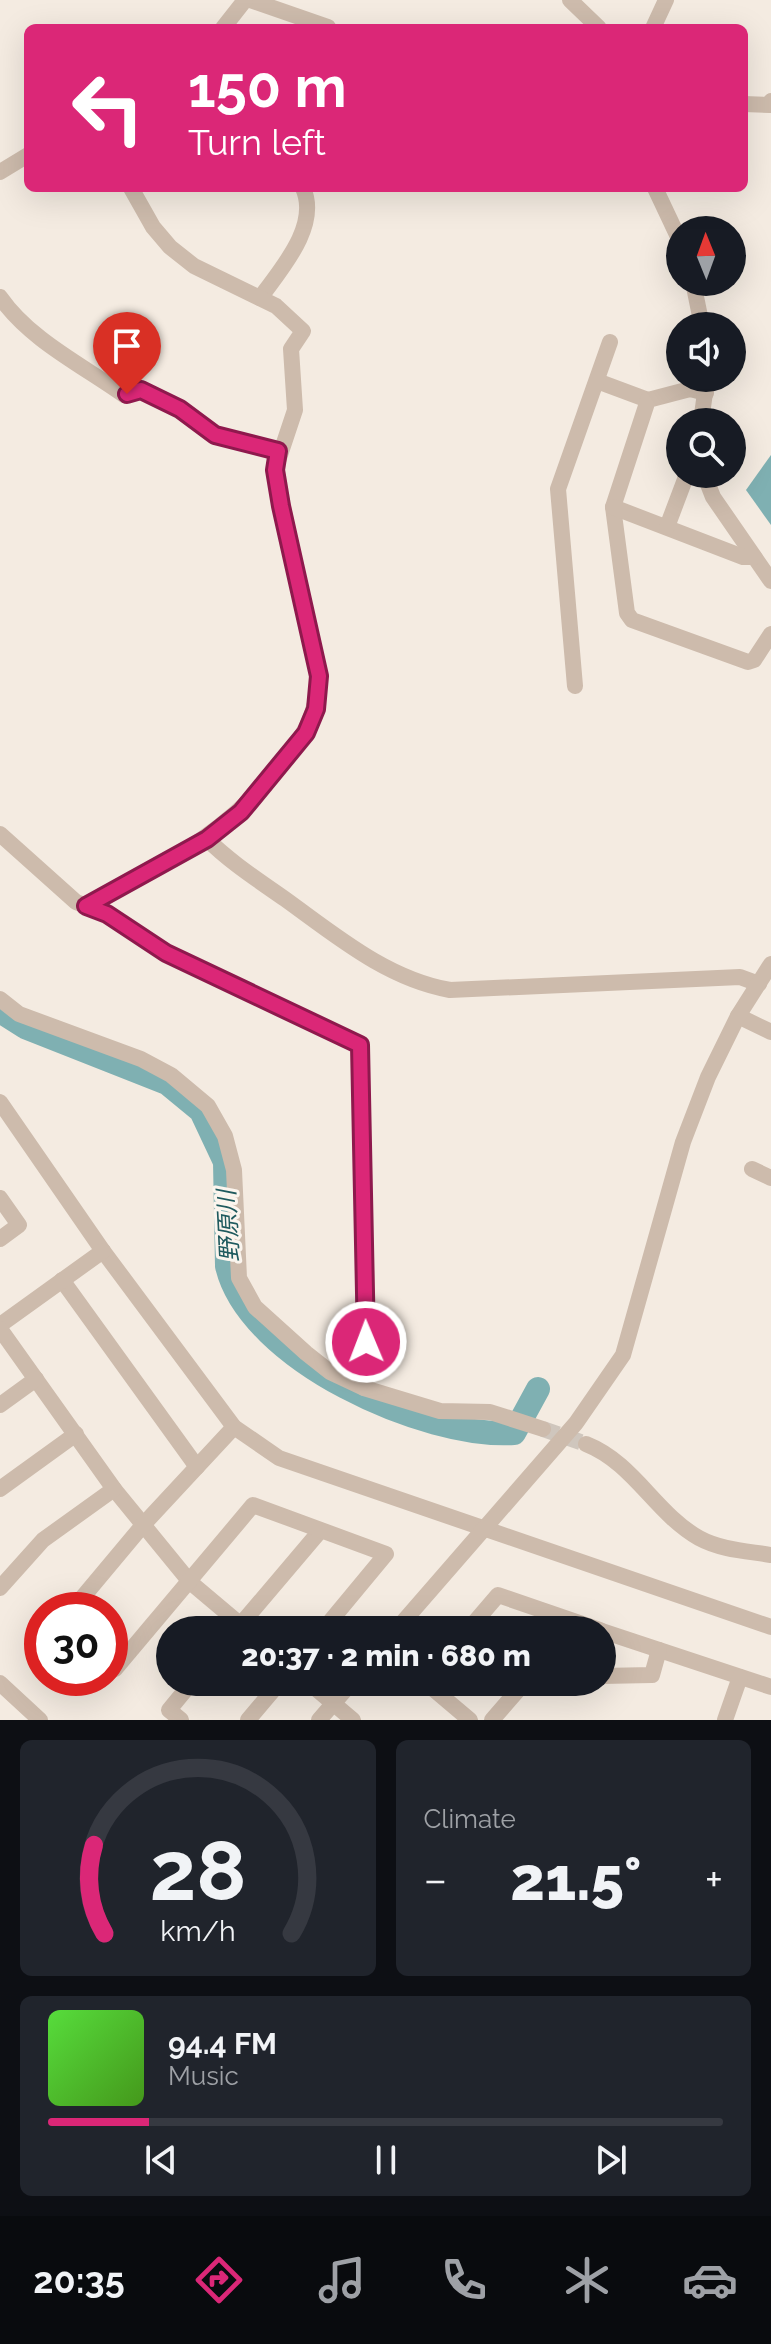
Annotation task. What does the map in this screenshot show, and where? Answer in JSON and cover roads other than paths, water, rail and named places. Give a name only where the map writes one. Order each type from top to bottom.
[{"type":"street","points":[[226,24],[247,0],[319,24]]},
{"type":"street","points":[[570,0],[595,24]]},
{"type":"street","points":[[655,24],[666,0]]},
{"type":"street","points":[[748,104],[770,105],[771,101]]},
{"type":"street","points":[[0,172],[24,157]]},
{"type":"street","points":[[86,906],[207,839],[259,793],[306,733],[316,709],[319,676],[275,470],[278,451],[295,410],[291,349],[303,331],[276,306],[194,266],[170,247],[153,227],[133,192]]},
{"type":"street","points":[[260,298],[301,236],[307,197],[305,192]]},
{"type":"street","points":[[657,192],[668,216]]},
{"type":"street","points":[[0,297],[15,318],[34,334],[124,395],[141,390],[180,409],[215,435],[278,451]]},
{"type":"street","points":[[575,686],[558,489],[610,342]]},
{"type":"street","points":[[597,381],[648,400],[679,392]]},
{"type":"street","points":[[648,400],[613,507],[627,613],[632,620],[748,662],[754,660],[771,634]]},
{"type":"street","points":[[667,527],[682,488]]},
{"type":"street","points":[[709,488],[771,581]]},
{"type":"street","points":[[613,507],[743,557],[754,557]]},
{"type":"street","points":[[0,834],[76,902],[107,914],[166,953],[360,1045],[364,1388]]},
{"type":"street","points":[[207,839],[333,936],[390,969],[429,986],[450,990],[740,977],[759,984]]},
{"type":"street","points":[[408,1616],[483,1526],[576,1423],[623,1355],[683,1142],[708,1077],[738,1016],[771,964]]},
{"type":"street","points":[[0,999],[19,1014],[141,1059],[171,1075],[208,1106],[225,1136],[230,1153],[235,1257],[245,1293],[255,1307],[306,1353],[330,1372],[364,1388],[440,1411],[490,1412],[543,1429]]},
{"type":"street","points":[[738,1016],[771,1032]]},
{"type":"street","points":[[0,1102],[103,1251],[234,1427],[291,1463],[483,1526],[771,1627]]},
{"type":"street","points":[[752,1169],[771,1178]]},
{"type":"street","points":[[0,1198],[19,1225],[0,1239]]},
{"type":"street","points":[[103,1251],[0,1327],[114,1489],[190,1582],[228,1616]]},
{"type":"street","points":[[62,1280],[197,1467]]},
{"type":"street","points":[[0,1405],[36,1379]]},
{"type":"street","points":[[87,1592],[143,1525],[234,1427]]},
{"type":"street","points":[[0,1489],[76,1434]]},
{"type":"street","points":[[586,1444],[608,1453],[679,1523],[700,1538],[727,1549],[771,1555]]},
{"type":"street","points":[[0,1588],[43,1540],[114,1489]]},
{"type":"street","points":[[128,1654],[253,1505],[386,1554],[335,1616]]},
{"type":"street","points":[[251,1616],[320,1531]]},
{"type":"street","points":[[480,1616],[498,1595],[560,1616]]},
{"type":"street","points":[[616,1635],[771,1687]]},
{"type":"street","points":[[616,1676],[652,1675],[659,1650]]},
{"type":"street","points":[[725,1720],[740,1677]]},
{"type":"street","points":[[0,1683],[40,1720]]},
{"type":"street","points":[[180,1696],[169,1710],[181,1720]]},
{"type":"street","points":[[248,1720],[268,1696]]},
{"type":"street","points":[[325,1696],[353,1720]]},
{"type":"street","points":[[319,1720],[341,1696]]},
{"type":"street","points":[[442,1696],[470,1720]]},
{"type":"street","points":[[492,1720],[513,1696]]},
{"type":"water","points":[[771,455],[771,525],[746,490]]},
{"type":"waterway","name":"野原川","points":[[0,1011],[25,1027],[167,1083],[201,1111],[225,1162],[227,1266],[242,1300],[269,1333],[304,1362],[345,1387],[390,1408],[435,1423],[477,1431],[514,1433],[538,1389]]},
{"type":"tunnel","points":[[543,1429],[586,1444]]}]
